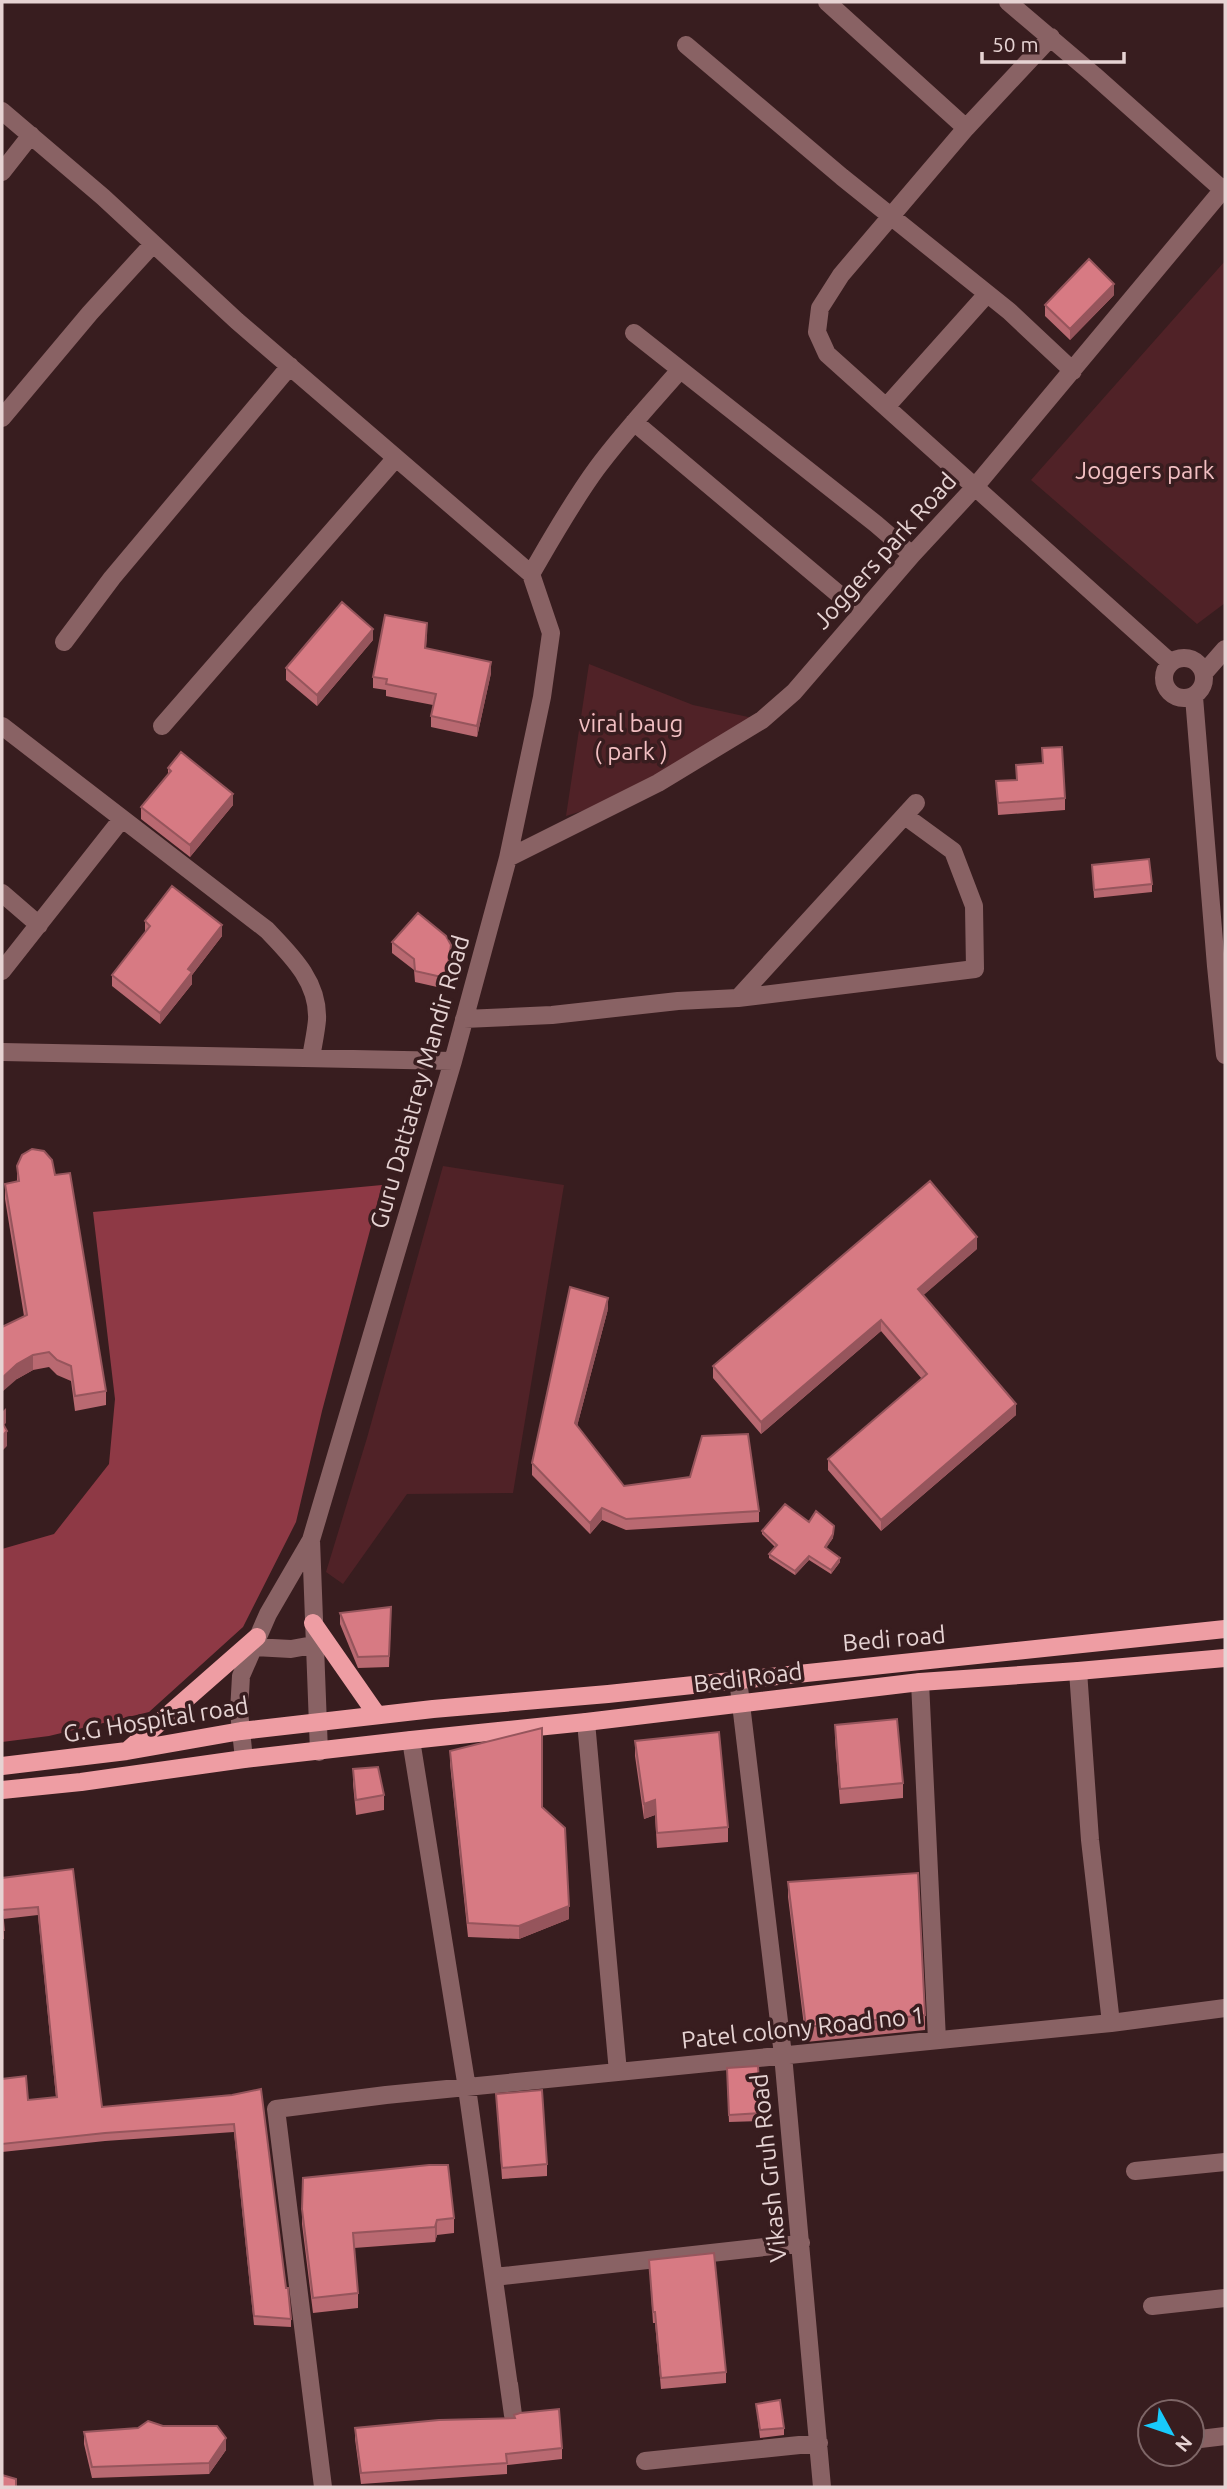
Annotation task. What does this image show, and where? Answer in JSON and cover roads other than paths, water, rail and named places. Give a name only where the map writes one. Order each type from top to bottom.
[{"type":"main road","points":[[313,1623],[377,1715]]},
{"type":"main road","name":"Bedi road","points":[[317,1722],[1225,1629]]},
{"type":"main road","points":[[127,1751],[254,1642]]},
{"type":"main road","name":"Bedi Road","points":[[277,1755],[920,1682],[1225,1658]]},
{"type":"main road","name":"G.G Hospital road","points":[[2,1766],[127,1751],[241,1731],[317,1722]]},
{"type":"main road","name":"G.G Hospital road","points":[[2,1790],[277,1755]]},
{"type":"street","points":[[827,2],[966,128]]},
{"type":"street","points":[[1008,2],[1224,189]]},
{"type":"street","points":[[1051,37],[966,128],[834,286],[821,308],[817,332],[827,354],[1171,663]]},
{"type":"street","points":[[686,46],[987,294],[1073,371]]},
{"type":"street","points":[[2,111],[395,459],[531,574],[597,467],[680,370]]},
{"type":"street","points":[[2,172],[31,135]]},
{"type":"street","name":"Joggers park Road","points":[[508,858],[659,783],[762,720],[794,692],[912,555],[974,488],[1224,189]]},
{"type":"street","points":[[2,418],[90,313],[153,244]]},
{"type":"street","points":[[886,407],[987,294]]},
{"type":"street","points":[[634,333],[912,555]]},
{"type":"street","points":[[64,642],[112,578],[290,366]]},
{"type":"street","points":[[634,422],[861,613]]},
{"type":"street","points":[[162,726],[395,459]]},
{"type":"street","name":"Guru Dattatrey Mandir Road","points":[[244,1759],[238,1696],[240,1675],[279,1594],[311,1540],[453,1061],[508,858],[542,697],[551,632],[531,574]]},
{"type":"street","points":[[1204,673],[1225,649]]},
{"type":"street","points":[[1190,658],[1201,666],[1204,673],[1203,687],[1194,697],[1180,699],[1169,692],[1164,674],[1171,663],[1177,659],[1190,658]]},
{"type":"street","points":[[1194,697],[1220,965],[1225,1055]]},
{"type":"street","points":[[2,726],[267,930],[295,958],[312,986],[317,1017],[311,1058]]},
{"type":"street","points":[[464,1019],[552,1015],[678,1001],[738,998],[975,969],[974,906],[953,851],[911,810],[738,998]]},
{"type":"street","points":[[2,971],[121,820]]},
{"type":"street","points":[[2,893],[39,925]]},
{"type":"street","points":[[2,1052],[453,1061]]},
{"type":"street","name":"Guru Dattatrey Mandir Road","points":[[311,1540],[319,1752]]},
{"type":"street","points":[[254,1642],[291,1649],[313,1645]]},
{"type":"street","points":[[1079,1671],[1090,1840],[1111,2023]]},
{"type":"street","name":"Vikash Gruh Road","points":[[738,1679],[783,2055],[822,2487]]},
{"type":"street","points":[[920,1682],[937,2039]]},
{"type":"street","points":[[586,1722],[618,2072]]},
{"type":"street","points":[[411,1740],[467,2088],[509,2384]]},
{"type":"street","name":"Patel colony Road no 1","points":[[323,2487],[276,2109],[386,2095],[1111,2023],[1225,2008]]},
{"type":"street","points":[[1135,2171],[1225,2162]]},
{"type":"street","points":[[494,2277],[801,2243]]},
{"type":"street","points":[[1152,2306],[1225,2298]]},
{"type":"street","points":[[1206,2438],[1225,2436]]},
{"type":"street","points":[[645,2461],[819,2443]]},
{"type":"park label","name":"Joggers park","points":[[1145,471]]},
{"type":"park label","name":"viral baug ( park )","points":[[631,738]]}]
